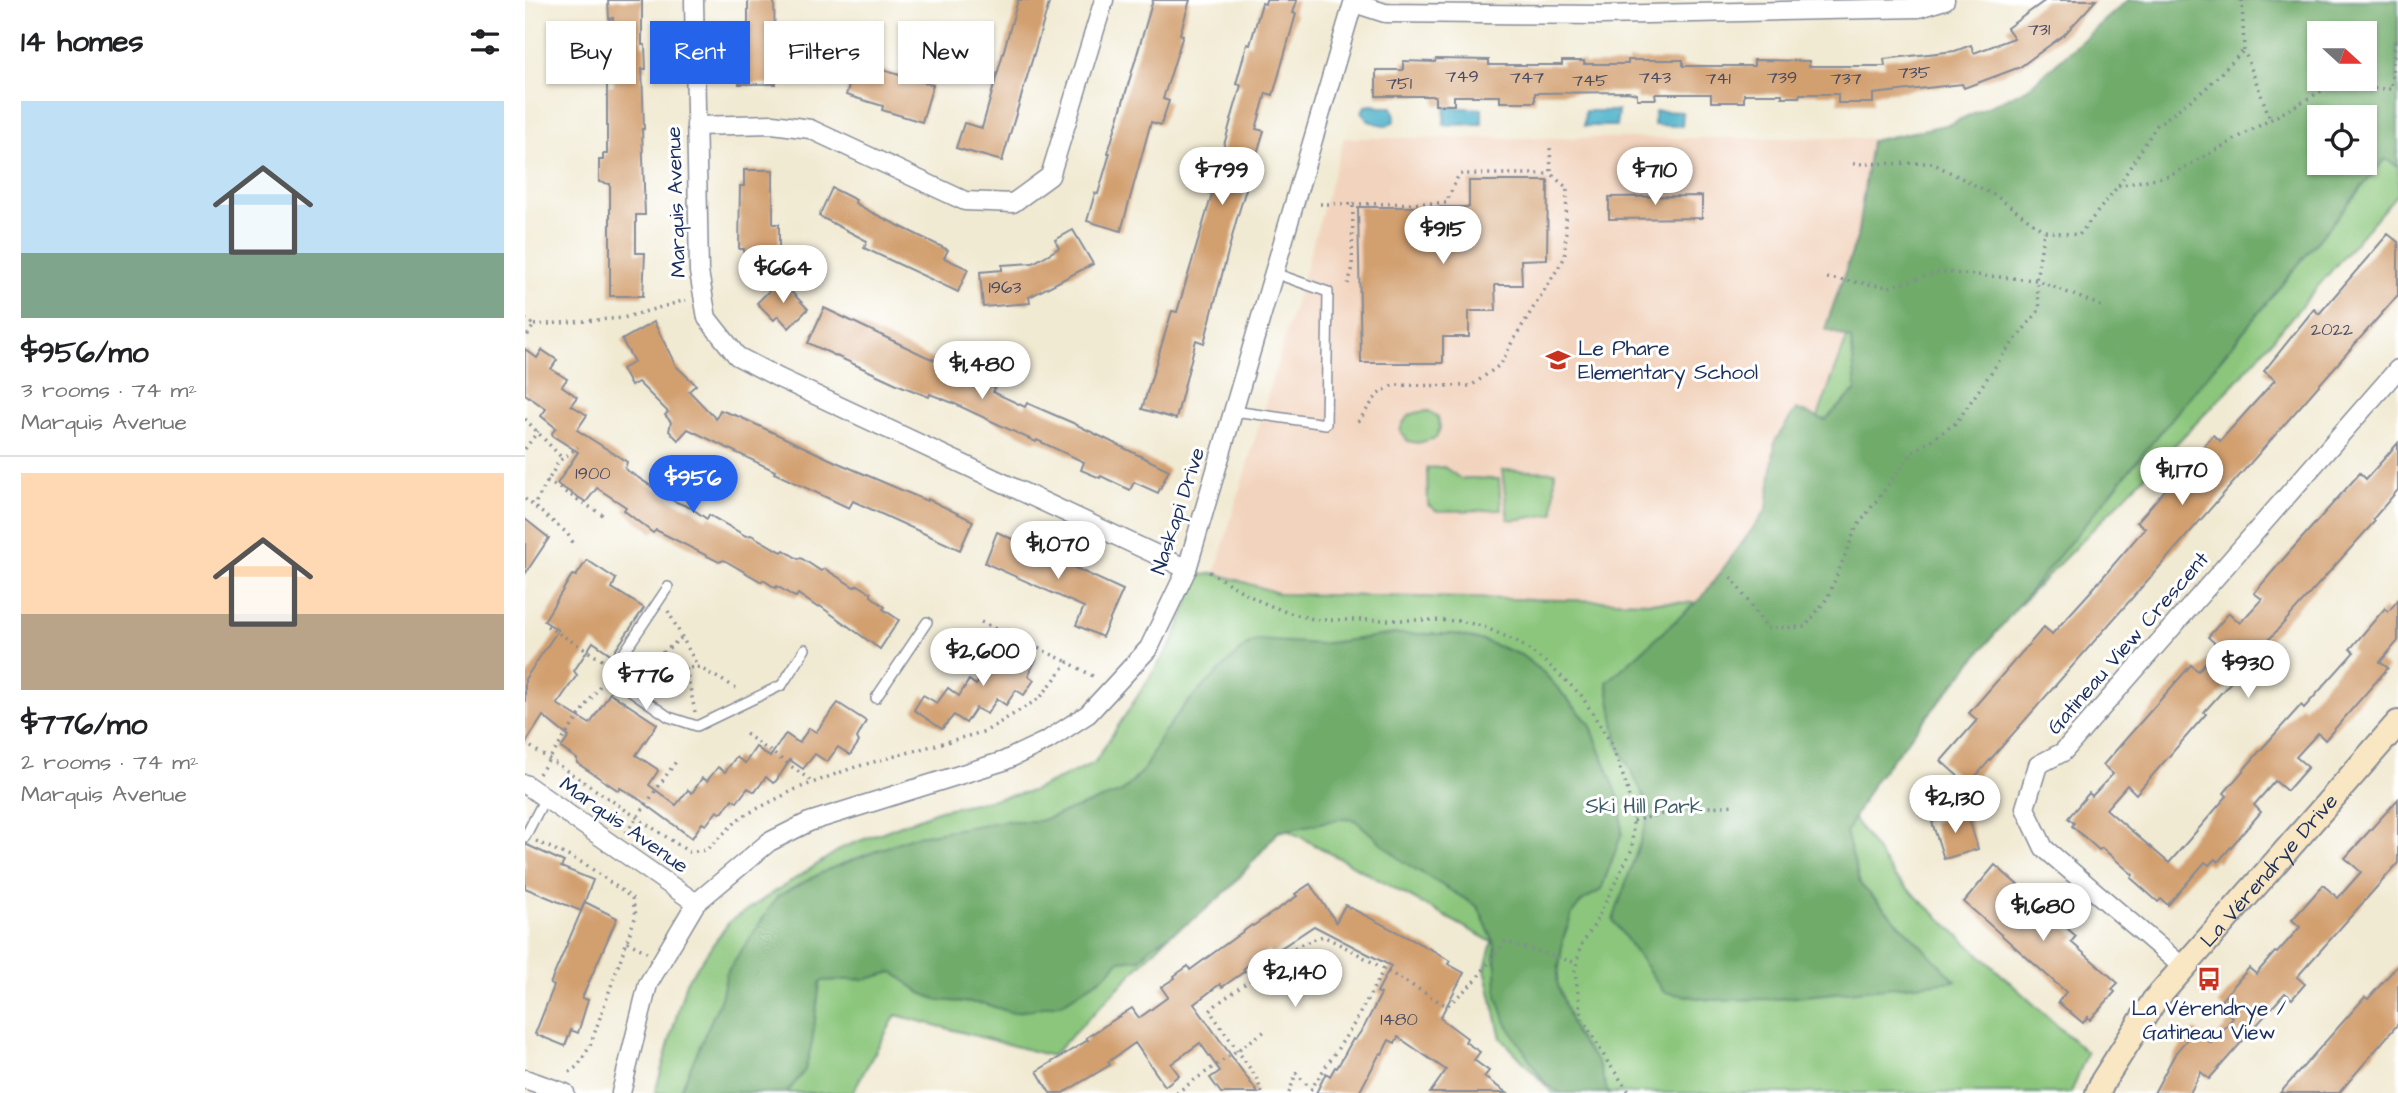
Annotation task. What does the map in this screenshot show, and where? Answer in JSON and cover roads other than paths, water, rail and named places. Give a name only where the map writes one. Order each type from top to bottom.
[{"type":"street","name":"Marquis Avenue","points":[[694,0],[699,272],[707,318],[737,356],[1187,569]]},
{"type":"street","points":[[695,126],[773,124],[810,130],[965,201],[1013,203],[1049,176],[1104,0]]},
{"type":"street","points":[[1354,1],[1385,13],[1603,8],[1919,8],[1945,0]]},
{"type":"street","name":"Naskapi Drive","points":[[621,1093],[648,984],[696,904],[769,842],[809,822],[1004,761],[1048,740],[1088,714],[1149,648],[1187,569],[1354,1]]},
{"type":"street","name":"Gatineau View Crescent","points":[[2183,968],[2044,848],[2025,808],[2038,765],[2063,752],[2398,369]]},
{"type":"street","name":"La Vérendrye Drive","points":[[2098,1093],[2154,1001],[2398,723]]},
{"type":"street","name":"Marquis Avenue","points":[[527,785],[696,904]]},
{"type":"street","points":[[525,1079],[562,1092]]},
{"type":"lane","points":[[1234,411],[1326,424],[1328,292],[1274,272]]},
{"type":"lane","points":[[669,587],[619,660],[624,686],[669,718],[698,726],[782,685],[805,649]]},
{"type":"lane","points":[[876,698],[927,622]]},
{"type":"lane","points":[[525,836],[545,797]]},
{"type":"water","points":[[1365,106],[1392,107],[1394,121],[1387,126],[1368,121],[1362,112]]},
{"type":"water","points":[[1445,107],[1482,109],[1482,124],[1444,125]]},
{"type":"water","points":[[1585,111],[1618,111],[1616,126],[1584,126]]},
{"type":"water","points":[[1655,111],[1683,112],[1682,126],[1654,125]]},
{"type":"place","name":"Le Phare Elementary School","points":[[1558,360]]},
{"type":"place","name":"La Vérendrye / Gatineau View","points":[[2209,979]]},
{"type":"park label","name":"Ski Hill Park","points":[[1644,806]]}]
